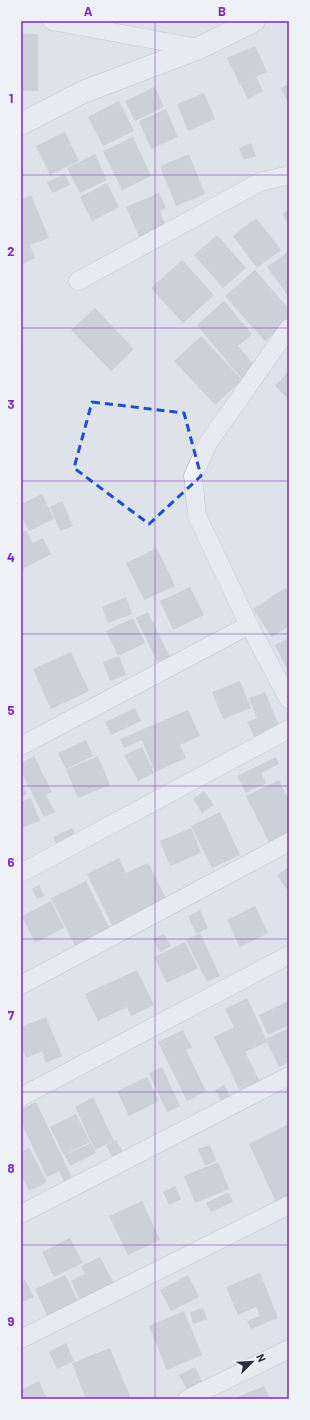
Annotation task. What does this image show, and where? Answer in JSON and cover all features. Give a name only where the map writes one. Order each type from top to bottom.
[{"type":"street","points":[[52,21],[199,48]]},
{"type":"street","points":[[21,124],[83,92],[199,48],[254,21]]},
{"type":"street","points":[[78,281],[260,182],[285,176],[289,177]]},
{"type":"street","points":[[289,328],[208,443],[193,476],[197,516],[249,626],[289,700]]},
{"type":"street","points":[[21,746],[249,626]]},
{"type":"street","points":[[21,873],[289,729]]},
{"type":"street","points":[[21,985],[289,842]]},
{"type":"street","points":[[21,1097],[289,955]]},
{"type":"street","points":[[21,1214],[289,1076]]},
{"type":"street","points":[[21,1339],[289,1205]]},
{"type":"street","points":[[187,1399],[289,1349]]},
{"type":"highlighted area","points":[[92,402],[184,413],[201,476],[149,524],[74,468]]},
{"type":"building","points":[[21,34],[38,34],[38,91],[21,91]]},
{"type":"building","points":[[255,46],[267,72],[256,77],[263,91],[248,99],[241,85],[255,78],[240,85],[227,58]]},
{"type":"building","points":[[289,84],[289,104],[281,88]]},
{"type":"building","points":[[155,87],[164,107],[135,121],[125,101]]},
{"type":"building","points":[[204,93],[215,119],[188,131],[177,104]]},
{"type":"building","points":[[119,101],[134,131],[103,146],[88,117]]},
{"type":"building","points":[[166,109],[178,137],[151,149],[139,121]]},
{"type":"building","points":[[65,132],[79,161],[50,175],[36,146]]},
{"type":"building","points":[[133,137],[151,176],[122,190],[103,151]]},
{"type":"building","points":[[251,143],[256,156],[244,160],[239,148]]},
{"type":"building","points":[[95,154],[107,180],[80,193],[67,168]]},
{"type":"building","points":[[189,154],[205,194],[176,206],[160,166]]},
{"type":"building","points":[[65,174],[70,185],[52,193],[47,182]]},
{"type":"building","points":[[107,183],[119,207],[92,221],[80,197]]},
{"type":"building","points":[[159,193],[166,208],[160,211],[167,229],[141,241],[126,207]]},
{"type":"building","points":[[31,195],[49,238],[30,245],[35,258],[21,265],[21,200]]},
{"type":"building","points":[[289,209],[289,225],[282,214]]},
{"type":"building","points":[[256,218],[281,250],[257,268],[233,236]]},
{"type":"building","points":[[217,235],[246,268],[223,288],[194,255]]},
{"type":"building","points":[[289,251],[289,295],[288,296],[267,267]]},
{"type":"building","points":[[182,260],[214,295],[183,323],[151,288]]},
{"type":"building","points":[[255,270],[289,309],[289,320],[265,341],[225,296]]},
{"type":"building","points":[[224,301],[252,334],[238,346],[256,367],[242,379],[197,325]]},
{"type":"building","points":[[95,308],[134,349],[111,371],[71,330]]},
{"type":"building","points":[[201,336],[242,380],[215,405],[174,361]]},
{"type":"building","points":[[289,371],[289,400],[275,386]]},
{"type":"building","points":[[42,494],[54,519],[29,531],[21,515],[21,504]]},
{"type":"building","points":[[62,501],[73,526],[60,531],[50,507]]},
{"type":"building","points":[[26,530],[33,543],[43,538],[51,554],[21,570],[21,533]]},
{"type":"building","points":[[157,548],[175,586],[144,600],[126,563]]},
{"type":"building","points":[[190,587],[204,615],[173,630],[160,601]]},
{"type":"building","points":[[285,588],[289,593],[289,626],[272,637],[253,609]]},
{"type":"building","points":[[126,597],[132,614],[108,623],[102,607]]},
{"type":"building","points":[[148,612],[170,657],[158,663],[136,618]]},
{"type":"building","points":[[133,618],[145,643],[118,656],[106,631]]},
{"type":"building","points":[[289,638],[289,673],[275,645]]},
{"type":"building","points":[[71,652],[89,691],[51,709],[33,669]]},
{"type":"building","points":[[119,656],[126,675],[110,681],[103,662]]},
{"type":"building","points":[[240,681],[251,708],[223,719],[212,692]]},
{"type":"building","points":[[265,692],[280,728],[255,739],[247,722],[257,718],[249,698]]},
{"type":"building","points":[[135,708],[141,721],[111,735],[105,722]]},
{"type":"building","points":[[188,710],[200,736],[180,745],[186,758],[155,772],[142,740],[124,748],[120,739]]},
{"type":"building","points":[[86,740],[93,756],[66,769],[58,753]]},
{"type":"building","points":[[142,747],[154,773],[138,781],[124,755]]},
{"type":"building","points":[[34,756],[52,792],[46,795],[55,812],[44,817],[21,771],[21,763]]},
{"type":"building","points":[[98,756],[110,785],[78,798],[66,770]]},
{"type":"building","points":[[276,757],[279,764],[261,773],[266,783],[246,793],[237,776]]},
{"type":"building","points":[[279,780],[289,801],[289,842],[273,850],[246,796]]},
{"type":"building","points":[[21,781],[27,794],[21,797]]},
{"type":"building","points":[[204,791],[214,805],[202,813],[193,799]]},
{"type":"building","points":[[31,798],[40,821],[21,828],[21,802]]},
{"type":"building","points":[[220,812],[240,855],[212,868],[191,826]]},
{"type":"building","points":[[72,828],[78,842],[60,851],[53,837]]},
{"type":"building","points":[[191,828],[201,853],[170,866],[160,841]]},
{"type":"building","points":[[119,858],[126,873],[148,863],[169,904],[115,931],[87,874]]},
{"type":"building","points":[[289,867],[289,893],[277,875]]},
{"type":"building","points":[[86,881],[111,931],[76,948],[51,898]]},
{"type":"building","points":[[39,885],[44,896],[37,899],[32,889]]},
{"type":"building","points":[[51,901],[64,928],[35,943],[22,916]]},
{"type":"building","points":[[255,906],[268,933],[240,947],[227,920]]},
{"type":"building","points":[[200,910],[208,928],[196,934],[188,916]]},
{"type":"building","points":[[200,933],[220,976],[207,982],[186,940]]},
{"type":"building","points":[[164,934],[171,946],[160,952],[153,939]]},
{"type":"building","points":[[185,942],[198,968],[167,983],[154,957]]},
{"type":"building","points":[[137,970],[154,1005],[131,1016],[127,1007],[98,1021],[85,994]]},
{"type":"building","points":[[247,998],[266,1039],[289,1028],[289,1062],[279,1067],[267,1042],[245,1052],[260,1082],[240,1091],[214,1037],[234,1027],[225,1009]]},
{"type":"building","points":[[289,1001],[289,1025],[268,1035],[259,1015]]},
{"type":"building","points":[[46,1017],[62,1056],[46,1063],[42,1051],[26,1058],[21,1045],[21,1027]]},
{"type":"building","points":[[183,1030],[192,1048],[186,1050],[206,1091],[187,1101],[158,1042]]},
{"type":"building","points":[[162,1067],[180,1106],[167,1112],[149,1073]]},
{"type":"building","points":[[147,1077],[159,1101],[129,1116],[117,1091]]},
{"type":"building","points":[[224,1085],[230,1096],[221,1101],[215,1090]]},
{"type":"building","points":[[93,1097],[114,1141],[116,1140],[123,1152],[113,1158],[106,1146],[112,1142],[95,1150],[75,1107]]},
{"type":"building","points":[[36,1102],[73,1180],[65,1184],[59,1171],[47,1177],[21,1122],[21,1109]]},
{"type":"building","points":[[76,1114],[90,1142],[64,1155],[50,1127]]},
{"type":"building","points":[[289,1124],[289,1209],[281,1213],[249,1144]]},
{"type":"building","points":[[91,1143],[96,1153],[70,1166],[65,1155]]},
{"type":"building","points":[[210,1145],[216,1161],[205,1166],[198,1149]]},
{"type":"building","points":[[29,1148],[47,1182],[29,1191],[21,1175],[21,1152]]},
{"type":"building","points":[[218,1162],[229,1189],[195,1203],[184,1176]]},
{"type":"building","points":[[175,1186],[181,1199],[169,1205],[163,1192]]},
{"type":"building","points":[[228,1192],[233,1202],[211,1212],[206,1203]]},
{"type":"building","points":[[142,1201],[160,1240],[128,1255],[109,1216]]},
{"type":"building","points":[[70,1238],[83,1263],[54,1277],[42,1252]]},
{"type":"building","points":[[100,1257],[117,1290],[83,1306],[71,1281],[85,1274],[81,1266]]},
{"type":"building","points":[[260,1273],[278,1318],[251,1329],[247,1321],[260,1316],[256,1307],[238,1315],[226,1287]]},
{"type":"building","points":[[65,1275],[82,1309],[51,1324],[35,1289]]},
{"type":"building","points":[[188,1275],[199,1297],[171,1311],[160,1290]]},
{"type":"building","points":[[25,1280],[34,1297],[21,1303],[21,1282]]},
{"type":"building","points":[[203,1308],[207,1319],[193,1324],[190,1312]]},
{"type":"building","points":[[184,1311],[202,1355],[167,1370],[149,1326]]},
{"type":"building","points":[[66,1343],[74,1361],[57,1369],[49,1352]]},
{"type":"building","points":[[110,1348],[131,1399],[86,1399],[72,1363]]},
{"type":"building","points":[[195,1367],[205,1387],[190,1395],[179,1375]]},
{"type":"building","points":[[39,1381],[47,1399],[21,1399],[21,1390]]},
{"type":"building","points":[[264,1386],[270,1399],[233,1399]]}]
